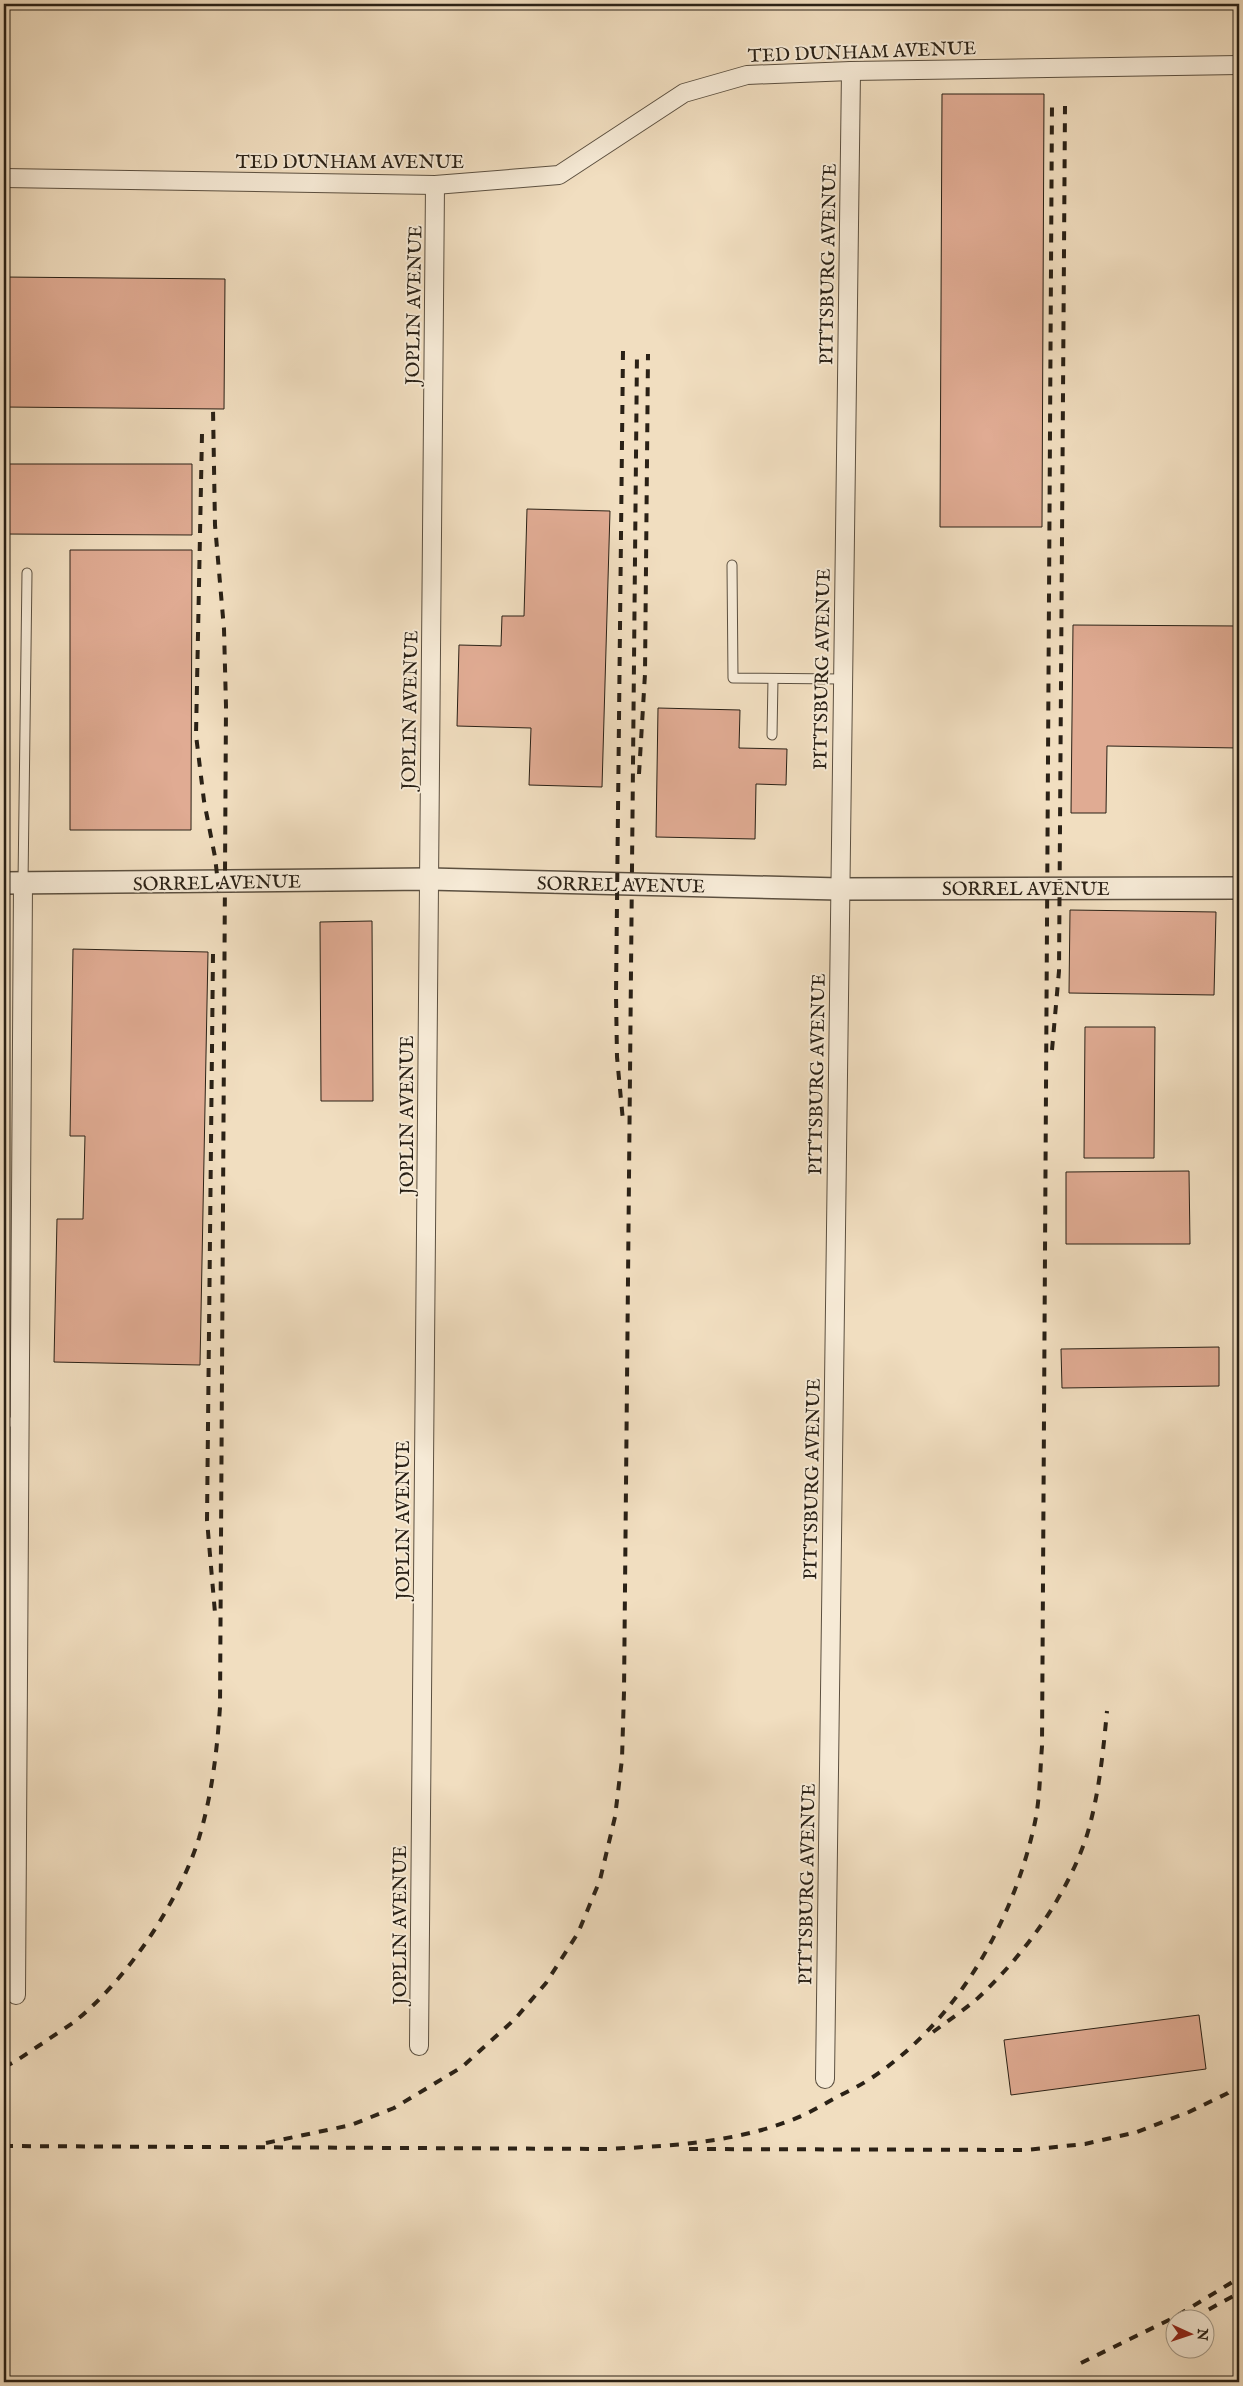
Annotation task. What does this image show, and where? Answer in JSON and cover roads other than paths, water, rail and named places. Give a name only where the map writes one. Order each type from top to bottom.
[{"type":"street","name":"TED DUNHAM AVENUE","points":[[4,178],[435,185],[559,175],[684,94],[746,75],[851,70],[1239,65]]},
{"type":"street","name":"PITTSBURG AVENUE","points":[[825,2079],[851,70]]},
{"type":"street","name":"JOPLIN AVENUE","points":[[419,2046],[435,185]]},
{"type":"street","name":"SORREL AVENUE","points":[[13,883],[429,880],[839,889],[1239,888]]},
{"type":"street","points":[[13,883],[12,1422],[16,1995]]},
{"type":"lane","points":[[732,565],[733,678],[842,679]]},
{"type":"lane","points":[[13,883],[27,573]]},
{"type":"lane","points":[[772,735],[773,679]]},
{"type":"railway","points":[[4,2146],[607,2149],[677,2145],[722,2139],[767,2128],[807,2113],[855,2088],[904,2054],[931,2027],[956,1997],[978,1965],[997,1931],[1013,1895],[1035,1822],[1042,1746],[1052,104]]},
{"type":"railway","points":[[1052,1050],[1059,971],[1065,106]]},
{"type":"railway","points":[[623,351],[616,995],[617,1057],[623,1121]]},
{"type":"railway","points":[[266,2143],[351,2125],[394,2108],[462,2067],[515,2019],[546,1983],[578,1933],[600,1880],[615,1817],[622,1759],[624,1692],[637,353]]},
{"type":"railway","points":[[639,774],[645,674],[648,354]]},
{"type":"railway","points":[[4,2067],[74,2022],[94,2005],[132,1962],[165,1913],[190,1863],[204,1822],[211,1789],[220,1707],[226,706],[224,629],[215,525],[213,409]]},
{"type":"railway","points":[[202,434],[196,735],[204,801],[215,857],[219,892]]},
{"type":"railway","points":[[213,954],[207,1520],[215,1613]]},
{"type":"railway","points":[[933,2032],[978,1998],[1012,1963],[1043,1923],[1068,1880],[1079,1858],[1095,1805],[1107,1711]]},
{"type":"railway","points":[[689,2149],[1026,2150],[1085,2144],[1137,2132],[1189,2112],[1228,2093],[1239,2084]]},
{"type":"railway","points":[[1081,2363],[1175,2317],[1239,2278]]},
{"type":"railway","points":[[1211,2308],[1239,2293]]}]
